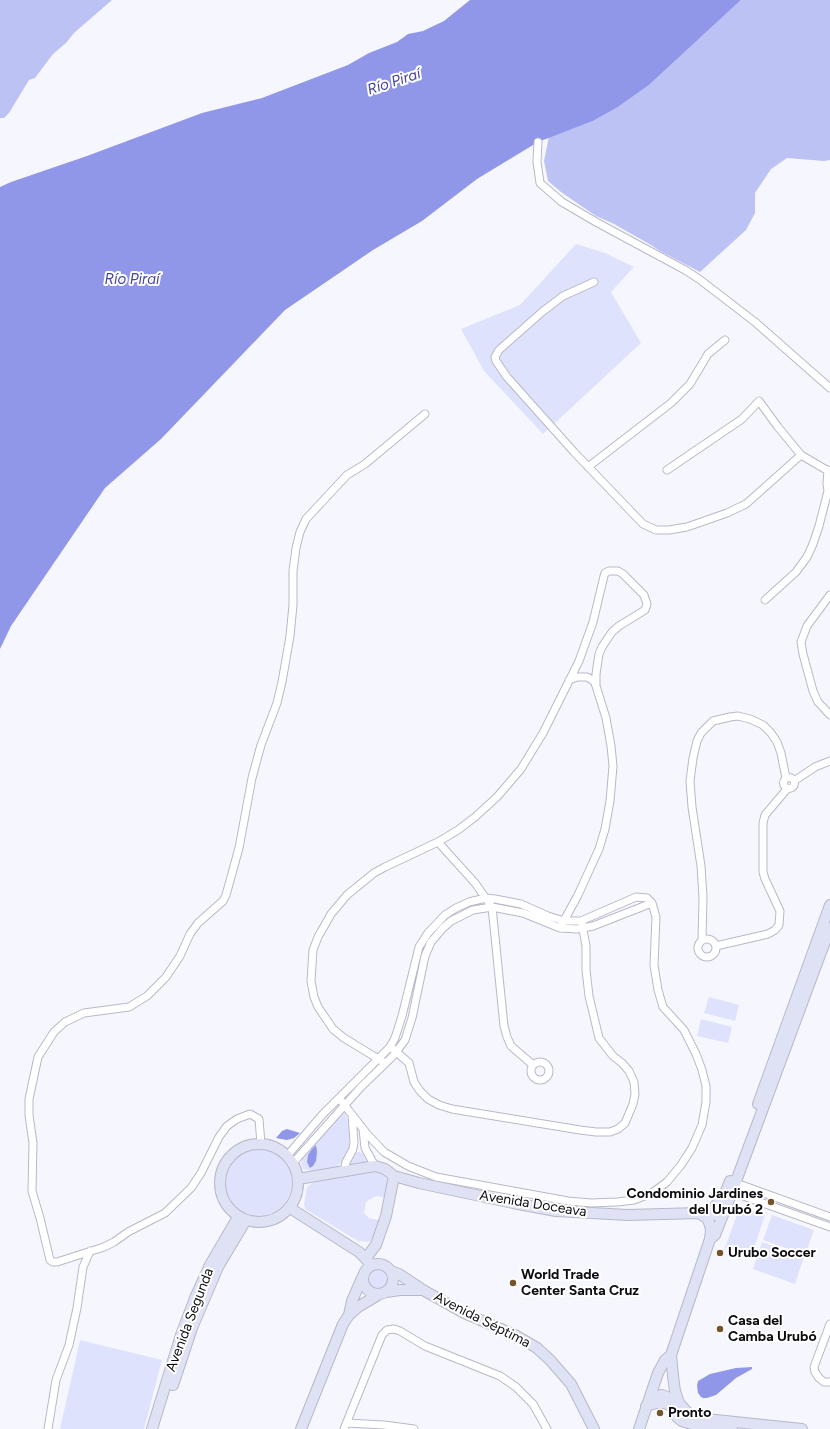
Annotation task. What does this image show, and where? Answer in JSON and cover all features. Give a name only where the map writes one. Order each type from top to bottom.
[{"type":"main road","points":[[721,1221],[716,1218],[714,1208],[726,1191],[830,905]]},
{"type":"main road","points":[[710,1239],[716,1235],[830,928]]},
{"type":"main road","points":[[261,1144],[280,1150],[290,1160],[298,1179],[297,1194],[290,1208],[283,1215],[270,1221],[256,1222],[242,1219],[230,1209],[223,1200],[220,1189],[220,1177],[223,1166],[238,1150],[249,1145],[261,1144]]},
{"type":"main road","points":[[298,1179],[376,1166]]},
{"type":"main road","name":"Avenida Doceava","points":[[376,1166],[394,1176],[419,1184],[556,1211],[628,1216],[699,1213],[710,1211],[714,1208]]},
{"type":"main road","points":[[349,1315],[352,1301],[376,1245],[386,1216],[394,1176]]},
{"type":"main road","points":[[290,1208],[359,1252],[369,1261],[383,1265],[391,1272],[393,1283],[382,1293],[358,1307],[349,1315],[343,1324],[301,1429]]},
{"type":"main road","points":[[699,1213],[708,1219],[711,1229],[710,1239],[671,1355],[675,1391],[679,1403],[687,1412],[706,1419],[802,1429]]},
{"type":"main road","name":"Avenida Segunda","points":[[152,1429],[181,1335],[195,1298],[210,1265],[242,1219]]},
{"type":"main road","name":"Avenida Segunda","points":[[159,1429],[185,1348],[200,1309],[218,1267],[242,1219]]},
{"type":"main road","name":"Avenida Séptima","points":[[391,1272],[399,1274],[423,1290],[464,1313],[515,1335],[536,1348],[550,1360],[571,1384],[594,1429]]},
{"type":"main road","points":[[362,1278],[368,1291],[382,1293]]},
{"type":"main road","name":"Avenida Séptima","points":[[382,1293],[400,1290],[423,1290]]},
{"type":"main road","points":[[639,1429],[658,1373],[665,1360],[671,1355]]},
{"type":"main road","points":[[648,1402],[658,1394],[669,1397],[674,1401],[675,1413],[678,1419],[697,1427],[732,1429]]},
{"type":"street","points":[[538,142],[537,162],[540,182],[562,202],[699,279],[755,322],[830,388]]},
{"type":"street","points":[[594,282],[563,296],[542,312],[499,350],[496,361],[507,377],[588,467],[643,524],[656,530],[669,530],[687,527],[746,504],[801,455]]},
{"type":"street","points":[[588,467],[671,404],[690,384],[708,354],[725,340]]},
{"type":"street","points":[[667,470],[742,419],[759,401],[801,455],[829,471],[826,484],[829,491],[819,526],[807,557],[796,572],[765,600]]},
{"type":"street","points":[[261,1144],[259,1120],[250,1114],[238,1119],[227,1126],[219,1137],[201,1173],[191,1188],[165,1212],[104,1247],[90,1250],[57,1262],[50,1260],[32,1190],[34,1143],[29,1115],[29,1099],[38,1057],[54,1032],[65,1022],[84,1013],[129,1007],[147,996],[166,976],[180,956],[190,934],[198,923],[223,901],[239,848],[261,745],[277,703],[282,682],[290,636],[293,605],[293,571],[300,532],[306,519],[347,475],[365,464],[425,414]]},
{"type":"street","points":[[385,1064],[344,1038],[334,1029],[324,1016],[314,997],[311,981],[313,950],[330,914],[347,895],[374,873],[438,842],[458,830],[497,797],[521,769],[543,733],[579,661],[593,622],[604,576],[609,571],[618,571],[644,595],[647,604],[645,610],[612,632],[602,647],[597,664],[596,686]]},
{"type":"street","points":[[830,595],[806,626],[801,642],[813,691],[818,702],[830,715]]},
{"type":"street","points":[[562,924],[600,849],[610,801],[613,766],[611,739],[594,681],[587,677],[577,677],[569,680]]},
{"type":"street","points":[[716,946],[713,954],[708,956],[702,955],[698,948],[702,940],[703,897],[701,866],[692,806],[690,781],[693,758],[697,741],[701,733],[713,721],[730,716],[750,719],[763,725],[777,742],[781,753],[786,778],[783,784],[787,789]]},
{"type":"street","points":[[716,946],[768,934],[780,925],[780,911],[763,872],[763,823],[765,815],[771,806],[787,789],[793,787],[794,781],[815,767],[830,762]]},
{"type":"street","points":[[786,778],[790,778],[794,781]]},
{"type":"street","points":[[438,842],[474,883],[492,907],[504,1026],[511,1046],[532,1065]]},
{"type":"street","points":[[290,1160],[345,1105],[385,1064],[405,1040],[412,1018],[422,964],[431,942],[443,928],[461,915],[473,910],[492,907],[523,913],[562,924],[581,920],[636,897],[647,898],[652,903],[656,917],[654,965],[658,990],[666,1012],[684,1030],[691,1043],[702,1070],[706,1086],[706,1102],[702,1125],[692,1148],[681,1165],[667,1182],[652,1193],[634,1200],[617,1202],[591,1203],[568,1201],[436,1177],[422,1173],[395,1160],[384,1152],[363,1129],[345,1105],[339,1098]]},
{"type":"street","points":[[290,1160],[322,1115],[390,1047],[395,1038],[402,1016],[417,953],[428,933],[445,915],[469,902],[486,898],[496,899],[521,904],[572,929],[593,926],[652,903]]},
{"type":"street","points":[[390,1047],[409,1063],[414,1082],[420,1091],[428,1099],[438,1105],[473,1113],[580,1130],[610,1132],[618,1129],[625,1123],[633,1104],[635,1094],[634,1082],[629,1071],[613,1056],[599,1038],[589,996],[586,970],[586,946],[581,920]]},
{"type":"street","points":[[702,940],[711,940],[716,946]]},
{"type":"street","points":[[344,1172],[346,1162],[353,1149],[354,1142],[352,1115]]},
{"type":"street","points":[[363,1129],[365,1148],[376,1166]]},
{"type":"street","points":[[353,1149],[365,1148]]},
{"type":"street","points":[[734,1188],[830,1218]]},
{"type":"street","points":[[734,1188],[830,1227]]},
{"type":"street","points":[[48,1429],[56,1380],[69,1345],[77,1308],[83,1267],[90,1250]]},
{"type":"street","points":[[830,1324],[814,1367],[819,1378],[824,1382],[830,1382]]},
{"type":"street","points":[[414,1429],[384,1425],[346,1426],[382,1335],[387,1330],[400,1331],[425,1346],[500,1376],[516,1387],[533,1404],[547,1429]]},
{"type":"shaded area","points":[[0,0],[112,0],[74,33],[66,43],[53,54],[35,78],[29,80],[9,113],[4,118],[0,118]]},
{"type":"shaded area","points":[[741,0],[830,0],[830,160],[824,161],[787,158],[771,169],[755,193],[755,213],[746,230],[700,272],[614,224],[596,216],[561,192],[548,181],[544,161],[549,136],[593,121],[618,107],[649,85]]},
{"type":"shaded area","points":[[576,244],[605,253],[634,267],[611,292],[641,343],[543,434],[484,371],[461,329],[520,305]]},
{"type":"shaded area","points":[[709,997],[739,1005],[735,1021],[704,1013]]},
{"type":"shaded area","points":[[701,1019],[732,1027],[728,1043],[697,1036]]},
{"type":"shaded area","points":[[341,1113],[346,1113],[350,1135],[349,1147],[340,1164],[335,1168],[319,1172],[303,1169],[301,1165],[302,1159]]},
{"type":"shaded area","points":[[258,1148],[271,1151],[282,1158],[289,1169],[292,1182],[289,1195],[282,1206],[271,1213],[258,1216],[245,1213],[234,1206],[227,1195],[224,1182],[227,1169],[234,1158],[245,1151]]},
{"type":"shaded area","points":[[357,1152],[363,1154],[368,1164],[350,1167],[351,1159]]},
{"type":"shaded area","points":[[373,1172],[383,1175],[389,1181],[387,1198],[376,1196],[366,1202],[364,1213],[369,1218],[382,1221],[373,1241],[358,1241],[305,1209],[304,1204],[307,1187],[314,1182]]},
{"type":"shaded area","points":[[740,1206],[765,1215],[751,1257],[725,1248]]},
{"type":"shaded area","points":[[772,1215],[814,1230],[805,1255],[763,1240]]},
{"type":"shaded area","points":[[762,1242],[804,1257],[795,1284],[753,1269]]},
{"type":"shaded area","points":[[378,1267],[386,1271],[390,1279],[386,1287],[378,1291],[370,1287],[366,1279],[370,1271]]},
{"type":"shaded area","points":[[80,1340],[162,1360],[144,1429],[60,1429]]},
{"type":"water","name":"Río Piraí","points":[[470,0],[741,0],[649,85],[618,107],[593,121],[538,142],[477,179],[422,221],[373,250],[285,310],[161,439],[105,488],[11,626],[0,649],[0,187],[202,113],[262,98],[348,65],[369,53],[397,42],[408,34],[423,31],[444,21]]},
{"type":"water","points":[[287,1129],[300,1133],[294,1138],[287,1140],[276,1138],[282,1131]]},
{"type":"water","points":[[316,1145],[316,1161],[310,1168],[307,1162],[308,1155]]},
{"type":"water","points":[[752,1367],[752,1369],[736,1378],[716,1395],[703,1398],[698,1393],[698,1381],[710,1374],[736,1368]]},
{"type":"place","name":"Condominio Jardines del Urubó 2","points":[[771,1202]]},
{"type":"place","name":"Urubo Soccer","points":[[720,1253]]},
{"type":"place","name":"World Trade Center Santa Cruz","points":[[513,1283]]},
{"type":"place","name":"Casa del Camba Urubó","points":[[720,1329]]},
{"type":"place","name":"Pronto","points":[[660,1413]]}]
